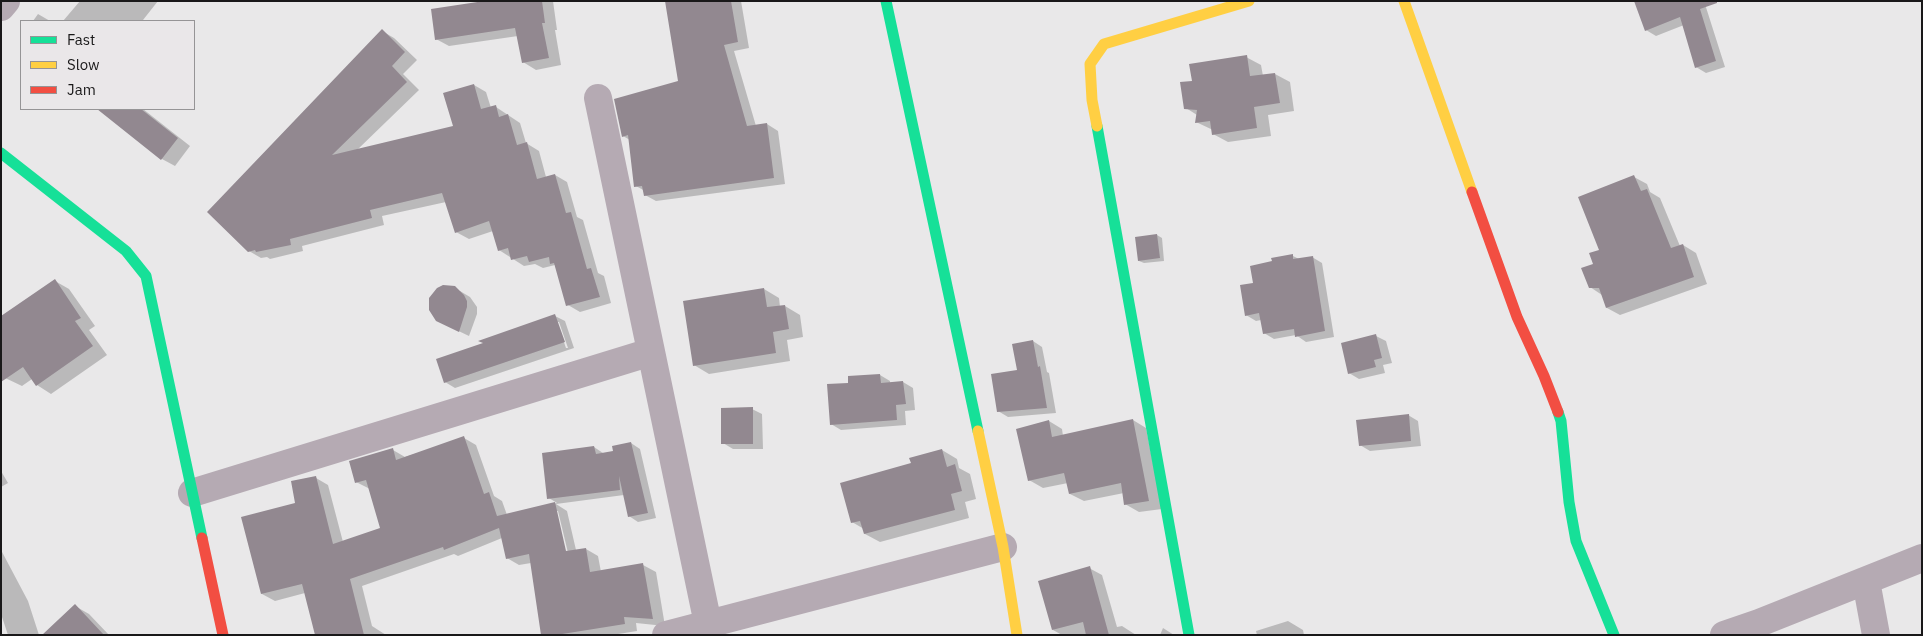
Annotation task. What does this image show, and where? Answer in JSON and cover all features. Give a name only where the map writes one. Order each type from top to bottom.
[{"type":"street","points":[[1,7],[6,1]]},
{"type":"street","points":[[886,1],[1003,547],[1017,635]]},
{"type":"street","points":[[1189,635],[1092,100],[1090,64],[1104,44],[1249,1]]},
{"type":"street","points":[[1404,1],[1517,317],[1544,376],[1561,421],[1569,502],[1576,541],[1614,635]]},
{"type":"street","points":[[598,98],[708,624]]},
{"type":"street","points":[[1,153],[126,252],[146,276],[223,635]]},
{"type":"street","points":[[192,493],[651,352]]},
{"type":"street","points":[[666,635],[1003,547]]},
{"type":"street","points":[[1724,635],[1759,623],[1922,558]]},
{"type":"street","points":[[1866,581],[1876,635]]},
{"type":"building","points":[[484,1],[542,1],[545,23],[542,23],[549,58],[522,63],[515,28],[435,40],[431,9]]},
{"type":"building","points":[[665,1],[731,1],[738,42],[724,45],[747,126],[767,123],[774,178],[644,196],[642,186],[634,187],[628,135],[622,137],[614,99],[678,81]]},
{"type":"building","points":[[1634,1],[1717,1],[1717,3],[1700,9],[1716,61],[1695,68],[1680,17],[1645,31]]},
{"type":"building","points":[[382,29],[405,52],[392,66],[407,82],[332,155],[453,126],[443,93],[474,84],[481,109],[496,105],[499,117],[508,114],[517,145],[527,142],[537,179],[555,174],[566,213],[571,212],[587,269],[591,268],[600,297],[566,306],[554,263],[550,264],[549,257],[529,262],[527,256],[511,260],[508,248],[498,251],[489,221],[455,233],[442,193],[370,210],[372,218],[290,239],[291,245],[256,252],[255,250],[248,252],[207,212]]},
{"type":"building","points":[[1247,55],[1250,76],[1275,73],[1280,103],[1254,107],[1257,128],[1212,135],[1210,121],[1195,123],[1197,110],[1184,109],[1180,82],[1192,81],[1189,64]]},
{"type":"building","points":[[98,110],[142,110],[178,138],[161,160]]},
{"type":"building","points":[[1634,175],[1641,191],[1647,189],[1671,248],[1683,244],[1694,277],[1606,308],[1599,288],[1589,288],[1581,268],[1593,264],[1589,253],[1599,250],[1578,197]]},
{"type":"building","points":[[1157,234],[1160,258],[1138,261],[1135,237]]},
{"type":"building","points":[[1293,254],[1293,259],[1313,256],[1325,331],[1295,337],[1294,329],[1263,334],[1259,313],[1245,316],[1240,285],[1253,283],[1250,266],[1272,261],[1271,258]]},
{"type":"building","points":[[55,279],[81,318],[75,321],[93,346],[36,386],[23,367],[1,382],[1,316]]},
{"type":"building","points":[[443,285],[455,286],[467,301],[459,332],[436,321],[429,310],[429,298],[437,288]]},
{"type":"building","points":[[764,288],[767,307],[785,305],[789,329],[773,332],[776,353],[693,366],[683,301]]},
{"type":"building","points":[[555,314],[565,342],[444,383],[436,359],[483,343],[478,341]]},
{"type":"building","points":[[1376,334],[1382,358],[1374,360],[1376,367],[1348,374],[1341,343]]},
{"type":"building","points":[[1033,340],[1038,367],[1040,366],[1047,408],[997,412],[991,374],[1017,370],[1012,344]]},
{"type":"building","points":[[880,374],[881,383],[903,381],[906,404],[896,405],[897,420],[830,425],[827,384],[848,383],[848,376]]},
{"type":"building","points":[[753,407],[753,444],[721,444],[721,408]]},
{"type":"building","points":[[1409,414],[1411,441],[1359,446],[1356,420]]},
{"type":"building","points":[[1133,419],[1149,501],[1124,505],[1121,483],[1069,494],[1064,473],[1028,481],[1016,429],[1049,420],[1052,437]]},
{"type":"building","points":[[464,436],[484,494],[489,492],[497,516],[555,502],[566,551],[586,548],[590,572],[643,563],[653,619],[624,617],[625,624],[556,635],[541,635],[529,554],[506,559],[499,528],[444,550],[443,547],[350,579],[364,635],[315,635],[302,584],[261,594],[241,517],[295,503],[291,481],[316,476],[333,544],[380,528],[366,480],[355,483],[349,461],[393,448],[396,460]]},
{"type":"building","points":[[631,442],[648,513],[628,517],[619,476],[620,490],[547,499],[542,453],[594,446],[596,454],[613,451],[612,446]]},
{"type":"building","points":[[942,449],[947,467],[955,464],[962,491],[951,494],[955,510],[864,534],[860,521],[851,523],[840,483],[911,463],[909,458]]},
{"type":"building","points":[[1090,566],[1109,635],[1086,635],[1083,622],[1052,630],[1038,581]]},
{"type":"building","points":[[75,604],[104,635],[42,635]]},
{"type":"traffic: fast","points":[[886,1],[978,431]]},
{"type":"traffic: fast","points":[[1097,126],[1189,635]]},
{"type":"traffic: fast","points":[[1,153],[126,251],[146,276],[202,538]]},
{"type":"traffic: fast","points":[[1558,412],[1561,421],[1569,502],[1576,541],[1614,635]]},
{"type":"traffic: slow","points":[[1097,126],[1092,100],[1090,64],[1104,44],[1249,1]]},
{"type":"traffic: slow","points":[[1404,1],[1472,192]]},
{"type":"traffic: slow","points":[[978,431],[1003,547],[1017,635]]},
{"type":"traffic: jam","points":[[1472,192],[1517,317],[1558,412]]},
{"type":"traffic: jam","points":[[202,538],[223,635]]}]
